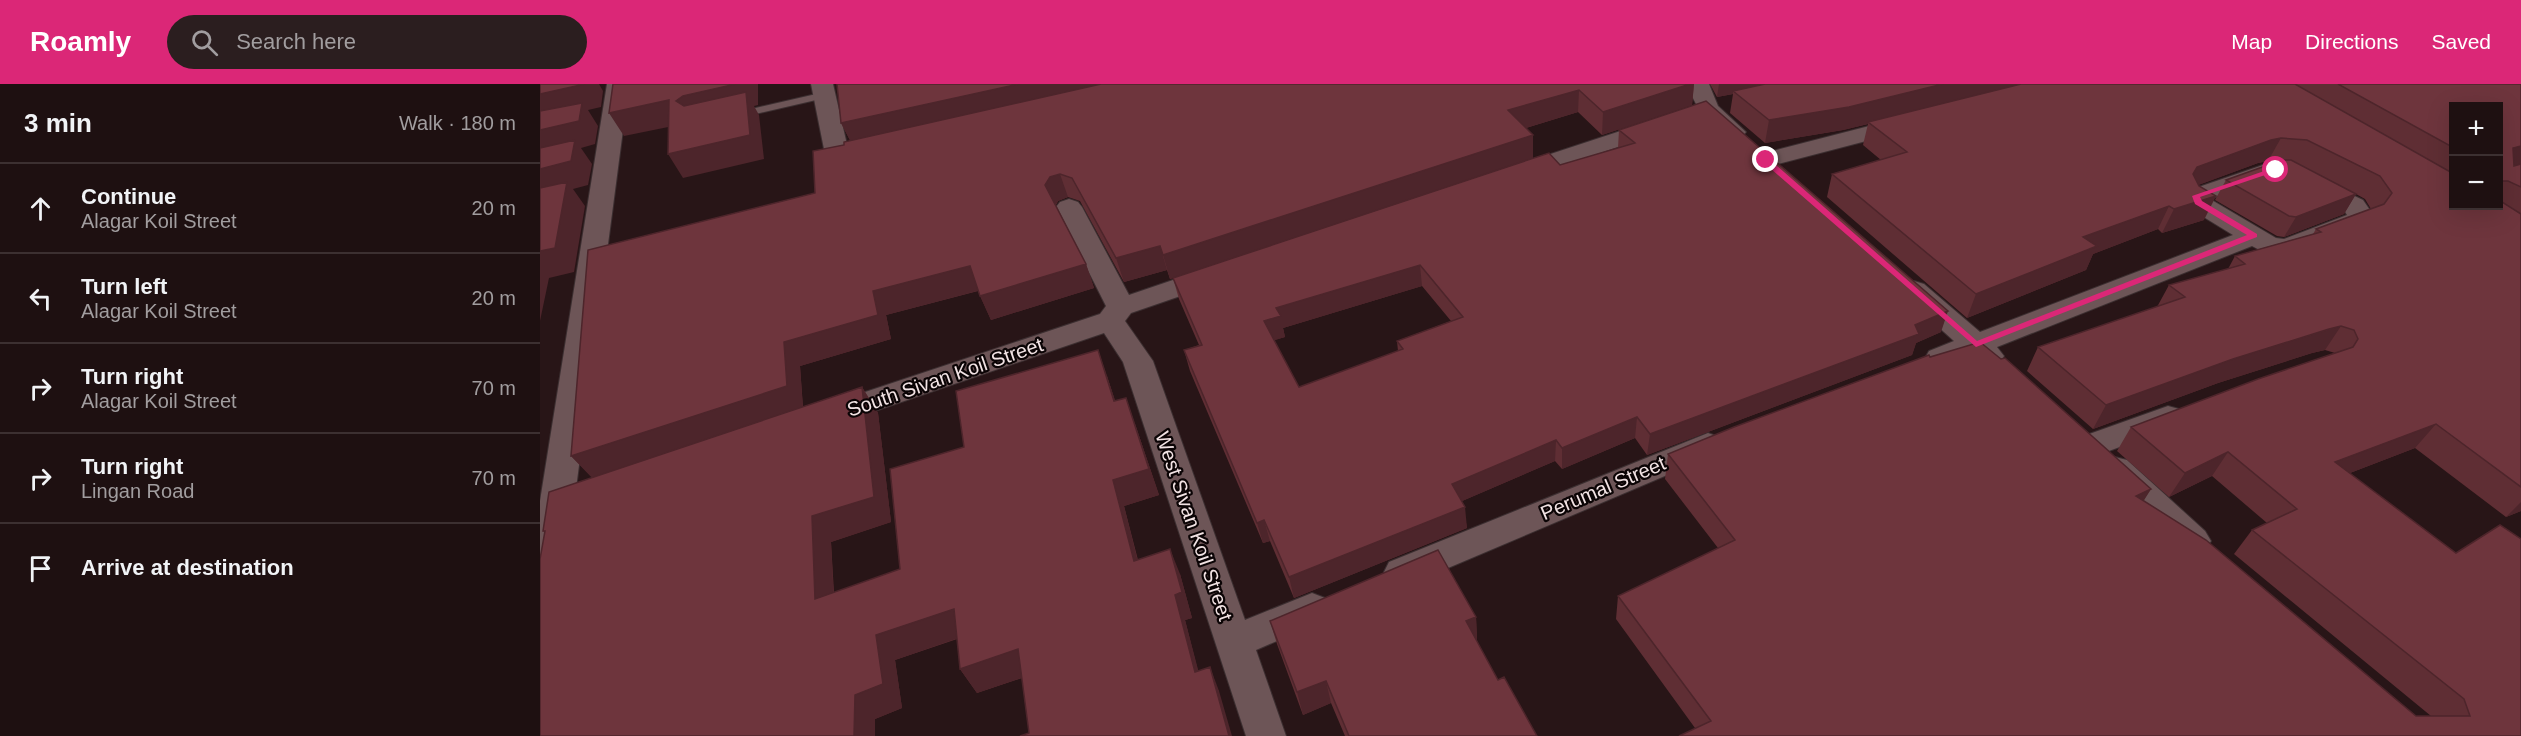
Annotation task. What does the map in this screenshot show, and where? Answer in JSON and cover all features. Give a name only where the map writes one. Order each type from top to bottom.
[{"type":"street","points":[[540,618],[548,511],[596,153],[603,116],[618,84]]},
{"type":"street","points":[[1698,84],[1774,168],[1928,117]]},
{"type":"street","points":[[831,90],[838,159],[885,148]]},
{"type":"street","points":[[1493,181],[1719,106]]},
{"type":"street","points":[[2268,170],[2284,170],[2354,205],[2361,216],[2359,219],[2286,247],[2269,245],[2254,236],[2198,202],[2196,196],[2268,170]]},
{"type":"street","name":"West Sivan Koil Street","points":[[1069,207],[1138,361],[1266,736]]},
{"type":"street","points":[[1909,369],[2254,236]]},
{"type":"street","name":"South Sivan Koil Street","points":[[805,424],[1115,314],[1245,265]]},
{"type":"street","points":[[1897,275],[2011,376]]},
{"type":"street","points":[[2090,446],[2198,405]]},
{"type":"street","points":[[2064,423],[2218,564]]},
{"type":"street","name":"Perumal Street","points":[[1377,582],[1740,432]]},
{"type":"street","points":[[548,511],[590,497]]},
{"type":"street","points":[[1234,642],[1344,596]]},
{"type":"lane","points":[[732,116],[831,90]]},
{"type":"building","points":[[540,84],[585,84],[540,94]]},
{"type":"building","points":[[613,84],[736,84],[683,96],[676,101],[684,106],[746,92],[750,135],[668,154],[669,100],[609,113]]},
{"type":"building","points":[[837,84],[1019,84],[841,123]]},
{"type":"building","points":[[1101,84],[1690,84],[1603,112],[1579,90],[1508,110],[1533,135],[1163,255],[1160,246],[1116,258],[1072,178],[1060,174],[1050,177],[1045,185],[1086,264],[980,296],[970,266],[873,291],[878,315],[784,342],[787,386],[571,456],[588,250],[815,193],[813,151]]},
{"type":"building","points":[[1765,84],[1943,84],[1849,107],[1769,120],[1733,91]]},
{"type":"building","points":[[2021,84],[2295,84],[2449,171],[2449,210],[2503,210],[2503,203],[2521,214],[2521,487],[2436,424],[2335,462],[2456,553],[2500,525],[2521,539],[2521,736],[1679,736],[1711,721],[1618,596],[1735,540],[1668,454],[1734,427],[1929,355],[1930,357],[1980,342],[2001,359],[2005,358],[2151,489],[2136,496],[2206,540],[2416,716],[2470,716],[2464,699],[2252,530],[2297,509],[2228,452],[2185,473],[2131,427],[2258,379],[2353,347],[2358,339],[2354,330],[2341,326],[2329,329],[2233,359],[2106,405],[2038,347],[2185,297],[2169,285],[2245,264],[2235,256],[2321,232],[2316,229],[2384,204],[2392,193],[2380,176],[2307,140],[2281,138],[2271,140],[2197,167],[2193,174],[2199,186],[2216,196],[2174,209],[2169,206],[2083,237],[2097,246],[1976,294],[1832,174],[1907,152],[1868,122]]},
{"type":"building","points":[[2338,84],[2521,84],[2521,146],[2513,148],[2514,166],[2521,164],[2521,187],[2503,181],[2503,102],[2449,102],[2449,145]]},
{"type":"building","points":[[1706,101],[1948,311],[1915,325],[1919,334],[1650,434],[1637,417],[1562,448],[1556,440],[1452,484],[1465,507],[1289,577],[1264,520],[1257,523],[1184,350],[1202,345],[1173,278],[1549,153],[1560,165],[1635,143],[1619,130]],"holes":[[[1420,265],[1463,317],[1397,341],[1403,349],[1299,387],[1264,321],[1281,316],[1276,308]]]},
{"type":"building","points":[[582,103],[579,121],[540,130],[540,111]]},
{"type":"building","points":[[575,140],[571,161],[540,169],[540,148]]},
{"type":"building","points":[[2282,160],[2291,160],[2356,194],[2296,217],[2289,216],[2226,180]]},
{"type":"building","points":[[567,182],[555,248],[540,251],[540,188]]},
{"type":"building","points":[[1098,350],[1114,401],[1126,398],[1149,469],[1113,480],[1134,561],[1170,549],[1182,592],[1175,595],[1195,672],[1210,667],[1229,736],[1020,736],[1029,733],[1018,649],[960,669],[954,609],[876,635],[883,684],[855,695],[854,736],[540,736],[540,559],[549,492],[862,387],[874,497],[812,516],[815,599],[900,569],[890,469],[964,447],[956,391]]},
{"type":"building","points":[[1438,550],[1476,617],[1466,621],[1498,680],[1504,677],[1537,736],[1349,736],[1326,681],[1297,692],[1270,621]]},
{"type":"route","points":[[1766,160],[1976,344],[2254,236],[2198,202],[2196,196],[2268,170],[2276,170]]}]
